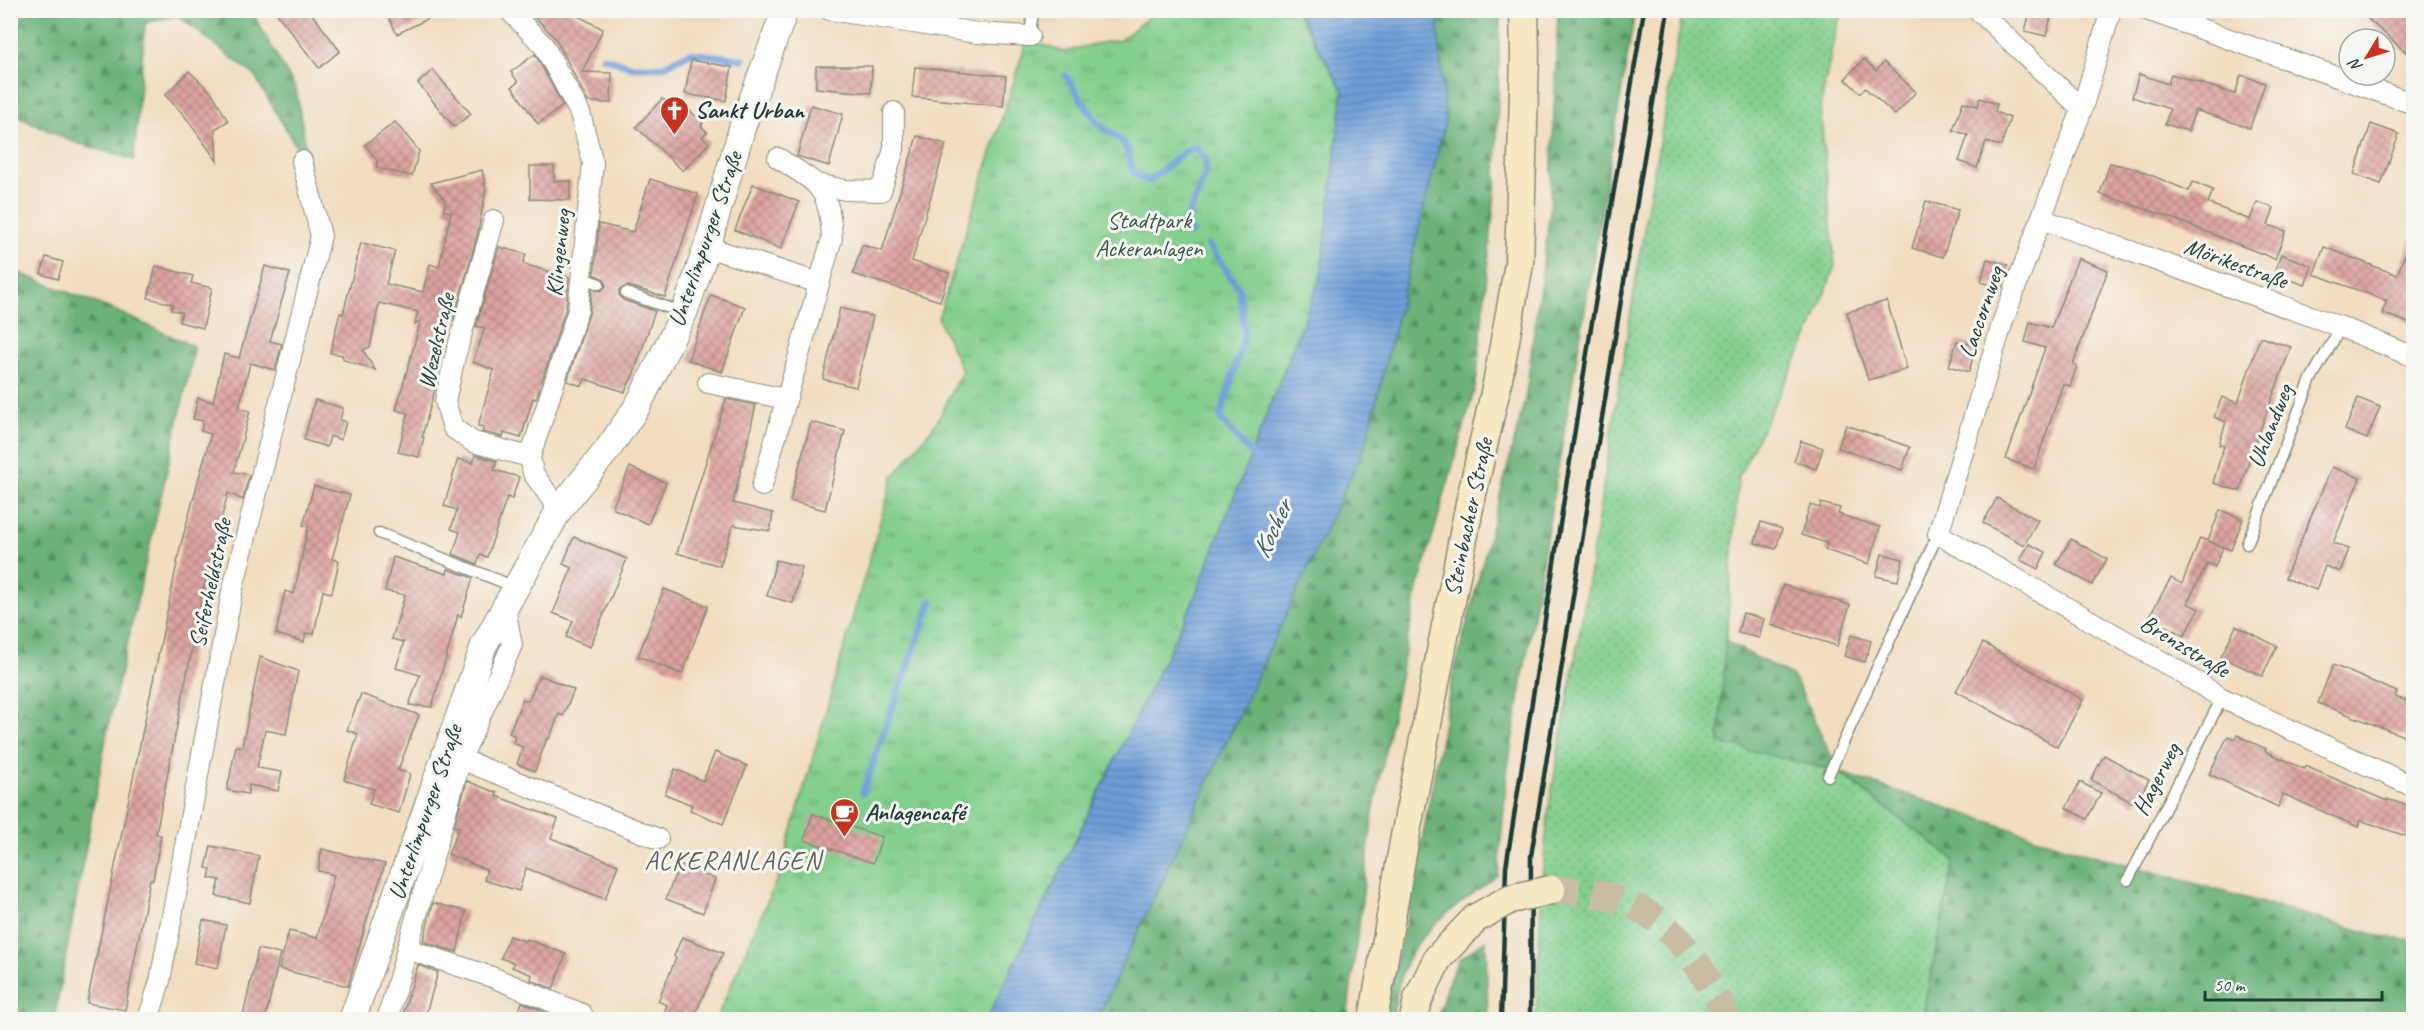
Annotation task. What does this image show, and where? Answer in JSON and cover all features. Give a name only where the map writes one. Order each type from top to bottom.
[{"type":"main road","name":"Steinbacher Straße","points":[[1373,1020],[1411,807],[1470,503],[1497,384],[1519,264],[1525,54],[1524,10]]},
{"type":"main road","points":[[1414,1020],[1418,999],[1438,958],[1476,918],[1510,899],[1551,890]]},
{"type":"street","name":"Klingenweg","points":[[509,10],[544,46],[580,113],[593,163],[590,280],[530,457]]},
{"type":"street","name":"Unterlimpurger Straße","points":[[352,1020],[484,645],[559,510],[608,449],[637,407],[684,313],[707,247],[742,125],[785,10]]},
{"type":"street","points":[[830,10],[977,33],[1030,36]]},
{"type":"street","points":[[1978,10],[2082,109]]},
{"type":"street","name":"Laccornweg","points":[[1938,534],[2003,321],[2082,109],[2111,10]]},
{"type":"street","points":[[2147,10],[2414,104]]},
{"type":"street","points":[[778,158],[817,184],[845,190],[881,191],[894,149],[894,112]]},
{"type":"street","name":"Seiferheldstraße","points":[[148,1020],[160,981],[232,592],[321,236],[302,161]]},
{"type":"street","points":[[762,486],[832,238],[830,207],[817,184]]},
{"type":"street","name":"Mörikestraße","points":[[2041,219],[2341,327],[2414,357]]},
{"type":"street","name":"Wezelstraße","points":[[494,220],[445,400],[453,428],[473,442],[530,457]]},
{"type":"street","points":[[707,247],[819,283]]},
{"type":"street","points":[[708,383],[786,399]]},
{"type":"street","points":[[530,457],[533,473],[559,510]]},
{"type":"street","name":"Brenzstraße","points":[[1938,534],[2222,698],[2414,787]]},
{"type":"street","name":"Unterlimpurger Straße","points":[[387,1020],[461,759],[512,645],[510,598]]},
{"type":"street","name":"Unterlimpurger Straße","points":[[461,759],[658,839]]},
{"type":"street","points":[[407,949],[492,977],[582,1014],[580,1020]]},
{"type":"lane","points":[[1030,36],[1033,10]]},
{"type":"lane","points":[[626,293],[684,313]]},
{"type":"lane","name":"Uhlandweg","points":[[2247,544],[2311,379],[2341,327]]},
{"type":"lane","points":[[379,533],[510,598]]},
{"type":"lane","points":[[1828,776],[1938,534]]},
{"type":"lane","name":"Hagerweg","points":[[2128,880],[2222,698]]},
{"type":"green space","points":[[11,11],[260,11],[255,18],[296,89],[309,168],[254,75],[178,16],[145,23],[134,160],[71,141],[11,113]]},
{"type":"green space","name":"Stadtpark Ackeranlagen","points":[[1151,11],[1296,11],[1343,91],[1321,276],[1192,604],[987,1019],[716,1020],[780,872],[893,477],[937,422],[962,370],[938,319],[1027,40],[1064,52],[1120,40],[1146,19]]},
{"type":"green space","points":[[1437,11],[1500,11],[1496,182],[1476,384],[1417,591],[1373,813],[1347,1019],[1097,1020],[1366,443],[1445,123]]},
{"type":"green space","points":[[1558,11],[1635,11],[1507,772],[1498,876],[1439,921],[1419,942],[1407,960],[1401,976],[1393,1019],[1384,1020],[1411,901],[1451,684],[1525,400],[1550,211]]},
{"type":"green space","points":[[1683,11],[1844,11],[1836,28],[1820,108],[1835,267],[1811,330],[1738,478],[1719,742],[1839,772],[1954,860],[1922,1019],[1536,1020],[1542,878],[1549,806],[1583,613],[1647,210]]},
{"type":"green space","points":[[19,273],[114,310],[195,347],[107,733],[54,1020],[10,1019],[10,295]]},
{"type":"green space","points":[[1725,641],[1794,677],[1839,772],[1719,743]]},
{"type":"green space","points":[[1839,772],[2062,846],[2380,936],[2413,940],[2413,1019],[1922,1019],[1954,860]]},
{"type":"green space","points":[[1486,940],[1488,1019],[1437,1019],[1447,985],[1458,960]]},
{"type":"water","name":"Kocher","points":[[1298,11],[1437,11],[1445,123],[1366,443],[1097,1019],[987,1019],[1192,604],[1321,276],[1343,91]]},
{"type":"building","points":[[274,10],[309,10],[340,51],[319,68]]},
{"type":"building","points":[[385,10],[445,10],[397,34]]},
{"type":"building","points":[[528,10],[567,10],[603,29],[582,72],[612,73],[611,103],[588,102],[556,39]]},
{"type":"building","points":[[2358,10],[2414,10],[2414,59],[2397,44],[2397,27],[2377,27]]},
{"type":"building","points":[[2030,12],[2051,17],[2046,36],[2025,31]]},
{"type":"building","points":[[535,54],[563,106],[538,124],[512,87],[518,82],[511,72]]},
{"type":"building","points":[[1864,59],[1876,71],[1884,62],[1916,92],[1895,115],[1865,88],[1860,93],[1845,79]]},
{"type":"building","points":[[691,60],[732,67],[726,101],[685,94]]},
{"type":"building","points":[[816,66],[872,66],[871,93],[816,88]]},
{"type":"building","points":[[915,67],[1006,76],[1003,106],[912,97]]},
{"type":"building","points":[[433,70],[471,114],[454,127],[418,83]]},
{"type":"building","points":[[189,71],[212,93],[228,121],[215,129],[217,161],[184,115],[165,95]]},
{"type":"building","points":[[2139,74],[2168,84],[2171,74],[2235,94],[2241,75],[2265,83],[2250,128],[2195,110],[2188,131],[2165,124],[2170,109],[2132,97]]},
{"type":"building","points":[[1980,98],[1997,104],[1995,112],[2010,118],[2001,146],[1986,142],[1977,168],[1959,161],[1968,135],[1953,130],[1963,102],[1978,106]]},
{"type":"building","name":"Sankt Urban","points":[[662,99],[689,110],[703,123],[701,126],[707,132],[702,137],[709,143],[683,171],[636,127]]},
{"type":"building","points":[[811,105],[843,114],[829,166],[797,156]]},
{"type":"building","points":[[395,122],[419,151],[412,176],[377,168],[377,160],[365,145]]},
{"type":"building","points":[[2371,124],[2399,134],[2381,184],[2354,174]]},
{"type":"building","points":[[917,136],[946,144],[912,261],[949,273],[940,301],[853,274],[862,245],[882,251]]},
{"type":"building","points":[[2110,163],[2136,169],[2189,191],[2193,182],[2213,190],[2208,203],[2250,220],[2257,202],[2274,208],[2268,225],[2286,231],[2275,259],[2169,217],[2100,194]]},
{"type":"building","points":[[530,166],[554,166],[554,181],[571,181],[570,200],[530,199]]},
{"type":"building","points":[[482,170],[486,189],[477,238],[453,320],[444,318],[427,378],[437,381],[419,457],[398,452],[408,413],[396,410],[421,320],[415,324],[418,312],[379,303],[370,347],[363,350],[375,370],[344,360],[342,355],[330,353],[340,313],[343,314],[361,243],[395,251],[386,284],[423,292],[430,264],[439,267],[451,212],[444,211],[445,200],[431,183]]},
{"type":"building","points":[[650,179],[698,194],[665,297],[628,286],[619,290],[619,295],[623,300],[655,311],[634,373],[625,392],[585,379],[582,386],[567,381],[589,314],[592,289],[601,291],[606,286],[604,279],[594,274],[599,224],[633,232]]},
{"type":"building","points":[[753,184],[799,202],[781,249],[735,230]]},
{"type":"building","points":[[1926,201],[1958,210],[1943,257],[1912,248]]},
{"type":"building","points":[[2412,237],[2414,325],[2382,313],[2387,301],[2314,274],[2324,247],[2397,275]]},
{"type":"building","points":[[499,247],[526,254],[523,264],[569,277],[566,308],[521,438],[504,433],[503,437],[482,432],[484,427],[478,426],[494,370],[473,362],[485,328],[476,326]]},
{"type":"building","points":[[2281,254],[2312,266],[2305,285],[2274,274]]},
{"type":"building","points":[[46,257],[63,262],[58,279],[41,274]]},
{"type":"building","points":[[2078,258],[2108,270],[2073,364],[2077,366],[2070,386],[2063,384],[2034,469],[2006,459],[2045,348],[2025,342],[2030,322],[2051,328]]},
{"type":"building","points":[[1987,259],[2008,265],[2002,288],[1981,282]]},
{"type":"building","points":[[156,266],[193,276],[191,283],[212,288],[203,328],[179,322],[182,312],[171,310],[173,304],[148,298]]},
{"type":"building","points":[[265,266],[290,273],[270,341],[282,344],[275,370],[250,363],[239,408],[250,411],[234,472],[249,475],[243,500],[228,493],[204,586],[156,834],[161,835],[153,880],[150,879],[125,1010],[87,1003],[181,544],[211,434],[201,431],[203,421],[193,419],[198,398],[213,402],[224,354],[239,358]]},
{"type":"building","points":[[711,295],[745,307],[722,372],[688,360]]},
{"type":"building","points":[[1887,301],[1907,369],[1868,380],[1847,312]]},
{"type":"building","points":[[840,308],[873,316],[856,387],[823,379]]},
{"type":"building","points":[[2260,337],[2291,347],[2240,491],[2213,483],[2224,446],[2219,445],[2226,422],[2214,417],[2222,397],[2238,403]]},
{"type":"building","points":[[1957,341],[1976,346],[1969,372],[1949,366]]},
{"type":"building","points":[[2358,398],[2380,407],[2367,439],[2345,430]]},
{"type":"building","points":[[726,399],[756,405],[733,503],[773,513],[770,531],[733,525],[720,566],[677,553]]},
{"type":"building","points":[[315,400],[343,408],[340,420],[346,422],[341,440],[330,436],[327,447],[304,440]]},
{"type":"building","points":[[811,422],[845,431],[825,510],[790,501]]},
{"type":"building","points":[[1846,425],[1910,447],[1902,470],[1838,448]]},
{"type":"building","points":[[1801,441],[1823,448],[1816,469],[1794,461]]},
{"type":"building","points":[[475,455],[497,461],[494,470],[519,477],[512,499],[507,497],[487,557],[480,555],[477,564],[453,554],[460,532],[451,529],[457,510],[444,506],[458,459],[473,463]]},
{"type":"building","points":[[630,467],[666,483],[648,524],[612,508]]},
{"type":"building","points":[[2332,467],[2360,478],[2333,543],[2349,549],[2340,572],[2325,566],[2316,590],[2285,578]]},
{"type":"building","points":[[314,486],[350,495],[332,559],[339,561],[332,593],[323,591],[314,634],[306,633],[304,642],[276,634],[285,591],[294,594],[308,527],[303,525]]},
{"type":"building","points":[[1997,498],[2038,520],[2024,545],[1983,523]]},
{"type":"building","points":[[1821,503],[1840,508],[1838,514],[1880,527],[1869,564],[1825,550],[1827,543],[1801,535],[1810,505],[1820,508]]},
{"type":"building","points":[[2220,510],[2243,519],[2231,550],[2208,541]]},
{"type":"building","points":[[1761,522],[1782,529],[1776,549],[1755,543]]},
{"type":"building","points":[[574,537],[627,559],[590,647],[566,637],[573,621],[553,613],[572,568],[563,564]]},
{"type":"building","points":[[2200,538],[2223,547],[2215,567],[2208,563],[2187,603],[2199,609],[2184,636],[2149,617],[2171,578],[2182,584]]},
{"type":"building","points":[[2071,539],[2107,559],[2092,585],[2056,564]]},
{"type":"building","points":[[2029,544],[2046,552],[2038,569],[2020,560]]},
{"type":"building","points":[[1882,554],[1903,559],[1898,581],[1876,576]]},
{"type":"building","points":[[393,557],[447,574],[448,569],[473,578],[461,617],[458,615],[432,707],[409,705],[420,675],[396,668],[404,642],[392,639],[405,595],[385,591]]},
{"type":"building","points":[[776,560],[802,567],[793,603],[767,596]]},
{"type":"building","points":[[1783,585],[1850,605],[1837,646],[1771,625]]},
{"type":"building","points":[[664,589],[708,606],[682,674],[638,656]]},
{"type":"building","points":[[1743,613],[1764,619],[1759,638],[1738,633]]},
{"type":"building","points":[[2236,626],[2277,646],[2262,676],[2221,657]]},
{"type":"building","points":[[1851,635],[1871,641],[1865,662],[1844,656]]},
{"type":"building","points":[[1983,643],[2083,700],[2057,747],[1956,691]]},
{"type":"building","points":[[260,657],[298,671],[286,734],[265,730],[257,768],[282,772],[278,791],[249,785],[248,794],[227,790],[236,746],[242,747]]},
{"type":"building","points":[[2333,665],[2397,692],[2395,697],[2414,703],[2414,740],[2318,703]]},
{"type":"building","points":[[540,675],[574,690],[563,716],[559,714],[549,739],[547,738],[535,771],[517,764],[523,747],[513,743],[515,736],[509,733],[523,699],[528,701]]},
{"type":"building","points":[[361,694],[419,715],[398,770],[410,774],[399,813],[369,804],[374,789],[344,780],[358,734],[347,730]]},
{"type":"building","points":[[2237,735],[2304,769],[2305,766],[2387,801],[2387,799],[2414,808],[2414,839],[2360,820],[2358,827],[2283,794],[2278,807],[2209,774],[2228,736],[2235,739]]},
{"type":"building","points":[[715,752],[747,766],[723,824],[690,810],[692,805],[665,794],[675,769],[703,781]]},
{"type":"building","points":[[2104,755],[2149,780],[2135,804],[2091,780]]},
{"type":"building","points":[[467,781],[497,793],[496,796],[558,819],[551,838],[618,865],[605,899],[526,868],[519,891],[484,880],[487,870],[448,854],[459,828],[454,826]]},
{"type":"building","points":[[2080,782],[2101,793],[2087,819],[2066,808]]},
{"type":"building","points":[[813,814],[882,837],[873,863],[804,840]]},
{"type":"building","points":[[211,846],[259,856],[250,903],[216,896],[220,880],[209,878],[211,869],[206,868]]},
{"type":"building","points":[[322,849],[385,864],[348,986],[279,969],[289,931],[317,938],[334,875],[318,871]]},
{"type":"building","points":[[679,865],[715,879],[703,913],[666,899]]},
{"type":"building","points":[[433,903],[466,911],[457,952],[423,942]]},
{"type":"building","points":[[203,920],[226,925],[218,968],[194,963]]},
{"type":"building","points":[[509,936],[525,941],[526,939],[566,954],[553,989],[531,980],[532,975],[512,967],[514,963],[501,958]]},
{"type":"building","points":[[682,937],[723,953],[694,1016],[684,1012],[681,1020],[661,1020],[667,1005],[658,1001]]},
{"type":"building","points":[[258,949],[280,954],[265,1020],[242,1020]]},
{"type":"building","points":[[418,965],[438,972],[424,1020],[401,1020]]},
{"type":"building","points":[[522,1002],[545,1012],[542,1020],[516,1020]]},
{"type":"waterway","points":[[603,57],[633,67],[662,67],[690,53],[743,59]]},
{"type":"waterway","points":[[1066,76],[1097,122],[1124,144],[1132,169],[1141,177],[1149,181],[1183,153],[1196,147],[1205,158],[1206,172],[1186,222],[1191,233]]},
{"type":"waterway","points":[[1208,245],[1239,288],[1245,334],[1220,418],[1257,461]]},
{"type":"waterway","points":[[863,792],[932,601]]},
{"type":"tunnel","points":[[1551,890],[1585,892],[1614,898],[1640,909],[1661,924],[1680,942],[1697,964],[1728,1020]]},
{"type":"railway","points":[[1501,1020],[1506,867],[1644,10]]},
{"type":"railway","points":[[1530,1020],[1531,856],[1668,10]]},
{"type":"place","name":"Sankt Urban","points":[[674,136]]},
{"type":"place","name":"Anlagencafé","points":[[844,838]]},
{"type":"district","name":"ACKERANLAGEN","points":[[733,860]]}]
